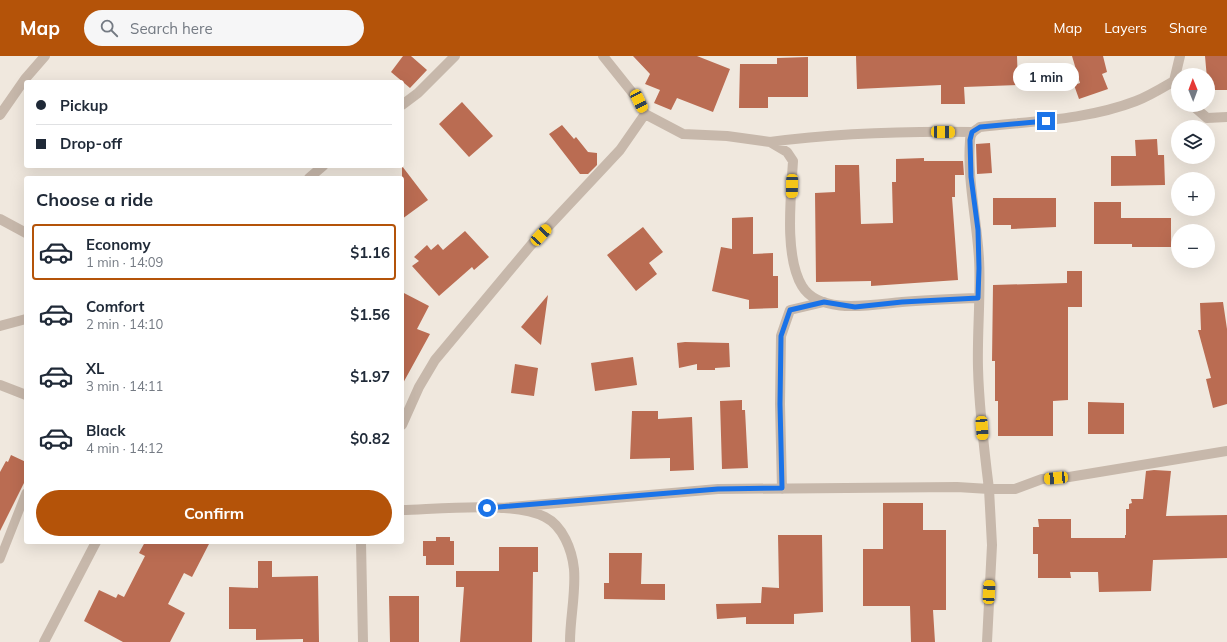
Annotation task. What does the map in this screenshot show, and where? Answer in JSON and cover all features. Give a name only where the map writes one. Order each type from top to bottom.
[{"type":"street","points":[[0,115],[24,79],[45,56]]},
{"type":"street","points":[[404,104],[418,93],[456,56]]},
{"type":"street","points":[[603,56],[639,101],[645,114],[683,134],[727,136],[770,142],[822,135],[900,131],[972,132],[980,127],[1046,121],[1096,112],[1137,101],[1171,86]]},
{"type":"street","points":[[1178,68],[1180,56]]},
{"type":"street","points":[[1200,112],[1207,118],[1227,117]]},
{"type":"street","points":[[404,421],[419,387],[435,360],[531,245],[620,150],[645,114]]},
{"type":"street","points":[[972,132],[970,140],[971,177],[978,230],[979,268],[978,369],[983,443],[989,489],[992,545],[987,642]]},
{"type":"street","points":[[770,142],[787,152],[793,161],[791,242],[796,274],[802,287],[815,299],[855,307],[902,302],[978,298]]},
{"type":"street","points":[[311,176],[321,168]]},
{"type":"street","points":[[0,219],[24,233]]},
{"type":"street","points":[[782,488],[780,404],[781,336],[790,310],[824,302]]},
{"type":"street","points":[[0,326],[24,320]]},
{"type":"street","points":[[0,386],[24,394]]},
{"type":"street","points":[[404,510],[501,508],[718,489],[957,487],[1015,489],[1042,479],[1076,476],[1227,451]]},
{"type":"street","points":[[501,508],[535,514],[546,518],[566,540],[574,568],[570,642]]},
{"type":"street","points":[[44,642],[95,544]]},
{"type":"street","points":[[361,544],[362,642]]},
{"type":"lane","points":[[0,559],[24,498]]},
{"type":"building","points":[[403,56],[411,56],[427,70],[410,88],[404,83],[404,80],[400,80],[391,72]]},
{"type":"building","points":[[633,56],[697,56],[730,69],[713,112],[677,98],[671,110],[654,103],[660,90],[645,84],[650,74]]},
{"type":"building","points":[[856,56],[1017,56],[1018,85],[964,87],[965,104],[941,104],[941,85],[857,89]]},
{"type":"building","points":[[1072,56],[1103,56],[1107,72],[1102,74],[1108,89],[1079,99],[1074,85],[1080,83]]},
{"type":"building","points":[[1205,56],[1227,56],[1227,90],[1215,90],[1215,68],[1206,68]]},
{"type":"building","points":[[808,57],[808,97],[768,97],[768,108],[739,108],[740,64],[777,64],[777,58]]},
{"type":"building","points":[[462,102],[493,136],[469,157],[439,124]]},
{"type":"building","points":[[562,125],[574,139],[576,137],[588,152],[597,153],[597,165],[588,174],[580,174],[549,134]]},
{"type":"building","points":[[1157,139],[1158,155],[1164,155],[1165,185],[1111,186],[1111,156],[1136,156],[1135,140]]},
{"type":"building","points":[[990,143],[992,173],[977,174],[976,144]]},
{"type":"building","points":[[924,158],[924,161],[963,161],[964,175],[955,175],[955,197],[952,197],[958,280],[871,286],[871,281],[816,282],[815,193],[835,192],[835,165],[859,165],[861,224],[893,223],[892,182],[896,182],[896,159]]},
{"type":"building","points":[[402,168],[404,168],[428,200],[404,218],[404,176],[402,176]]},
{"type":"building","points":[[993,198],[1056,198],[1056,227],[1011,229],[1011,225],[993,225]]},
{"type":"building","points":[[1094,202],[1121,202],[1121,218],[1171,218],[1171,247],[1132,247],[1132,244],[1094,244]]},
{"type":"building","points":[[753,217],[753,254],[773,253],[773,276],[778,276],[778,308],[749,309],[749,300],[712,291],[721,247],[732,249],[732,218]]},
{"type":"building","points":[[643,227],[663,252],[649,263],[657,274],[636,291],[607,255]]},
{"type":"building","points":[[465,231],[489,257],[474,270],[472,267],[439,296],[412,266],[419,261],[414,257],[427,245],[431,250],[438,244],[443,250]]},
{"type":"building","points":[[1067,271],[1082,271],[1082,307],[1068,307],[1068,400],[1053,401],[1053,436],[998,436],[998,401],[995,401],[995,361],[992,361],[993,285],[1067,283]]},
{"type":"building","points":[[404,293],[429,306],[417,329],[430,334],[404,381]]},
{"type":"building","points":[[548,295],[541,345],[521,327]]},
{"type":"building","points":[[1223,302],[1227,329],[1227,404],[1213,408],[1206,379],[1211,378],[1198,330],[1201,330],[1200,303]]},
{"type":"building","points":[[677,343],[729,343],[730,367],[715,368],[715,370],[697,370],[697,364],[679,368]]},
{"type":"building","points":[[633,357],[637,385],[595,391],[591,363]]},
{"type":"building","points":[[515,364],[538,368],[534,396],[511,393]]},
{"type":"building","points":[[742,400],[742,410],[745,410],[748,468],[722,469],[720,401]]},
{"type":"building","points":[[1088,402],[1124,403],[1124,434],[1088,434]]},
{"type":"building","points":[[632,411],[658,411],[658,419],[692,417],[694,470],[670,471],[670,458],[630,459]]},
{"type":"building","points":[[11,455],[24,461],[24,483],[0,531],[0,472],[6,461],[8,462]]},
{"type":"building","points":[[1146,471],[1171,471],[1166,516],[1227,515],[1227,558],[1153,560],[1151,591],[1099,592],[1098,572],[1070,572],[1071,578],[1038,578],[1038,554],[1033,554],[1033,527],[1039,527],[1038,519],[1071,519],[1071,538],[1125,538],[1126,509],[1129,509],[1129,504],[1132,503],[1131,499],[1143,499]]},
{"type":"building","points":[[883,503],[923,503],[923,530],[946,530],[946,610],[933,610],[935,642],[911,642],[910,606],[863,606],[863,549],[883,549]]},
{"type":"building","points":[[778,535],[822,535],[823,612],[794,614],[794,624],[746,624],[746,617],[717,619],[716,604],[761,603],[762,587],[779,588]]},
{"type":"building","points":[[436,537],[450,537],[450,541],[454,541],[454,565],[426,565],[426,556],[423,556],[423,541],[436,541]]},
{"type":"building","points":[[144,544],[209,544],[192,577],[184,573],[168,604],[185,613],[170,642],[123,642],[84,621],[99,590],[116,598],[118,594],[124,597],[145,556],[139,553]]},
{"type":"building","points":[[499,547],[538,547],[538,572],[533,572],[532,642],[460,642],[464,587],[456,587],[456,571],[499,571]]},
{"type":"building","points":[[609,553],[642,553],[641,584],[665,584],[665,600],[604,599],[604,583],[609,583]]},
{"type":"building","points":[[258,561],[272,561],[272,577],[318,576],[319,642],[303,642],[303,639],[256,640],[256,629],[229,629],[229,587],[258,588]]},
{"type":"building","points":[[389,596],[419,596],[419,642],[390,642]]},
{"type":"route","points":[[487,508],[718,489],[782,488],[780,404],[781,336],[790,310],[824,302],[855,307],[902,302],[978,298],[978,230],[971,177],[970,140],[972,132],[980,127],[1046,121]]}]
